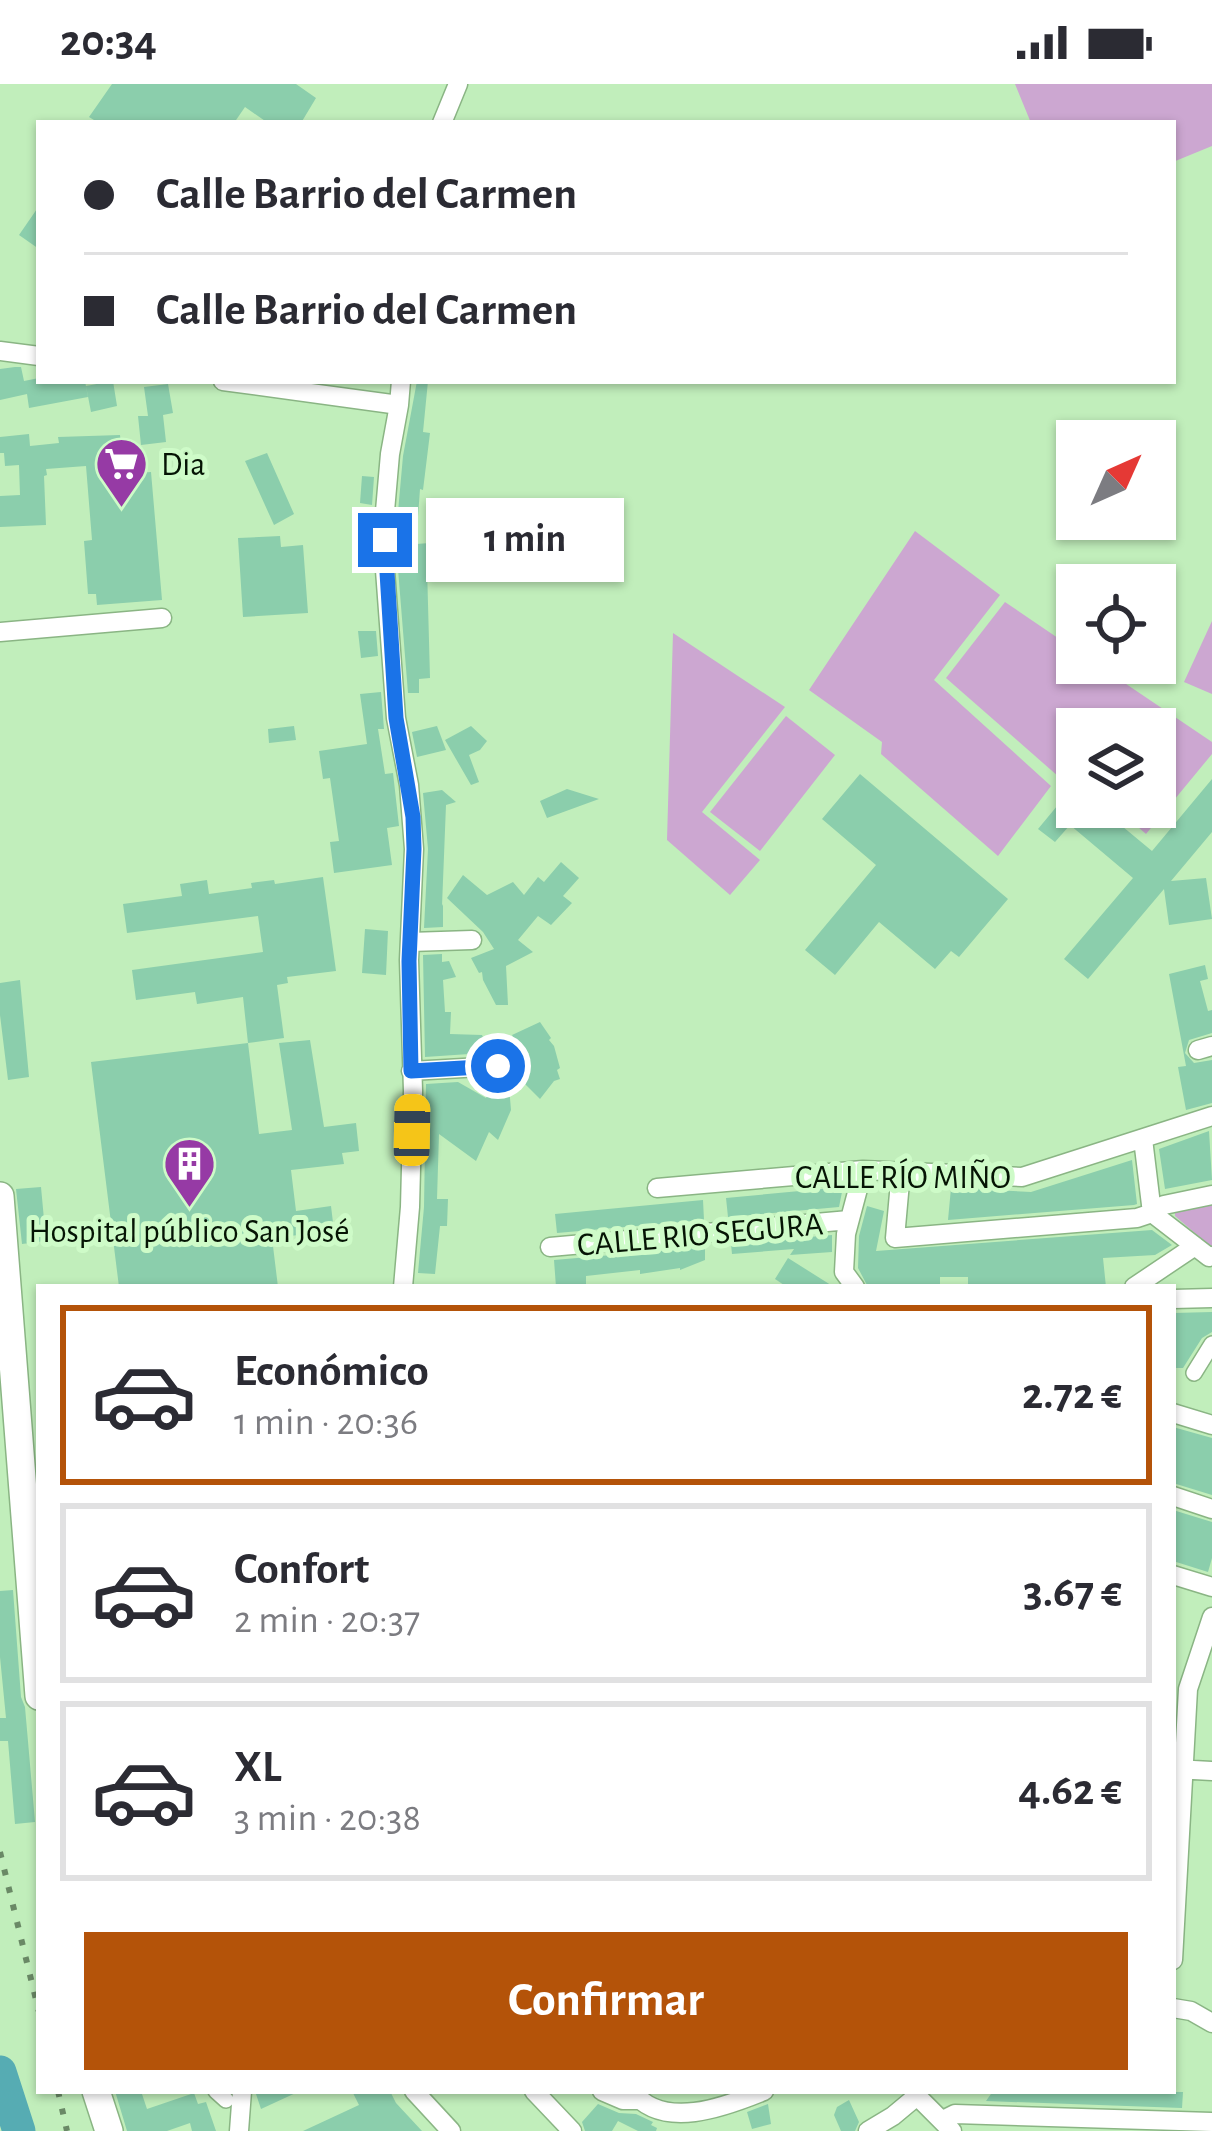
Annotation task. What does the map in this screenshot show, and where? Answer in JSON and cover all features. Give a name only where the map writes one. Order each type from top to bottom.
[{"type":"main road","points":[[0,1196],[36,1658]]},
{"type":"main road","points":[[97,2094],[109,2131]]},
{"type":"street","points":[[443,120],[458,84]]},
{"type":"street","points":[[0,350],[36,356]]},
{"type":"street","points":[[245,384],[400,405]]},
{"type":"street","points":[[401,384],[385,511],[385,570],[396,718],[414,849],[410,942],[413,1090],[404,1284]]},
{"type":"street","points":[[0,632],[162,618]]},
{"type":"street","points":[[410,942],[472,940]]},
{"type":"street","points":[[411,1071],[498,1066],[497,1048]]},
{"type":"street","name":"CALLE RÍO MIÑO","points":[[657,1188],[863,1170],[1022,1177],[1212,1116]]},
{"type":"street","points":[[1140,1284],[1203,1251],[1152,1213],[1143,1138]]},
{"type":"street","points":[[854,1284],[844,1272],[846,1234],[863,1170]]},
{"type":"street","points":[[901,1171],[895,1238],[1137,1219],[1164,1205],[1212,1195]]},
{"type":"street","name":"CALLE RIO SEGURA","points":[[550,1246],[850,1220]]},
{"type":"street","points":[[1176,1300],[1212,1298]]},
{"type":"street","points":[[1194,1373],[1212,1344]]},
{"type":"street","points":[[1176,1414],[1212,1425]]},
{"type":"street","points":[[1176,1497],[1212,1508]]},
{"type":"street","points":[[1176,1576],[1212,1587]]},
{"type":"street","points":[[1176,1846],[1178,1770],[1188,1689],[1212,1617]]},
{"type":"street","points":[[1178,1770],[1212,1772]]},
{"type":"street","points":[[1176,2008],[1191,2011],[1212,2024]]},
{"type":"street","points":[[228,2094],[239,2131]]},
{"type":"street","points":[[417,2094],[451,2131]]},
{"type":"street","points":[[537,2094],[572,2131]]},
{"type":"street","points":[[635,2096],[656,2113],[686,2117],[757,2094]]},
{"type":"street","points":[[868,2131],[917,2094],[947,2126],[956,2114],[1212,2122]]},
{"type":"shaded area","points":[[1015,84],[1212,84],[1212,146],[1176,161],[1176,120],[1030,120]]},
{"type":"shaded area","points":[[915,531],[1000,595],[934,680],[1051,786],[998,856],[881,754],[882,742],[809,690]]},
{"type":"shaded area","points":[[1005,602],[1056,637],[1056,684],[1126,684],[1162,708],[1056,708],[1056,774],[946,678]]},
{"type":"shaded area","points":[[1212,621],[1212,694],[1184,682]]},
{"type":"shaded area","points":[[673,633],[785,707],[702,812],[760,860],[730,895],[667,840]]},
{"type":"shaded area","points":[[786,716],[835,755],[760,851],[710,812]]},
{"type":"shaded area","points":[[1176,718],[1212,742],[1212,754],[1176,798]]},
{"type":"shaded area","points":[[1212,1202],[1210,1246],[1175,1216],[1175,1210]]},
{"type":"building","points":[[112,84],[296,84],[316,98],[303,120],[264,120],[245,107],[236,120],[89,117]]},
{"type":"building","points":[[36,210],[36,247],[19,235]]},
{"type":"building","points":[[21,367],[24,381],[36,379],[36,384],[86,384],[88,397],[29,408],[27,394],[0,400],[0,369]]},
{"type":"building","points":[[113,384],[117,406],[91,412],[86,386]]},
{"type":"building","points":[[168,384],[173,413],[163,415],[166,442],[141,445],[138,416],[148,416],[144,387]]},
{"type":"building","points":[[416,384],[428,384],[423,432],[430,433],[416,544],[430,543],[433,567],[427,567],[430,678],[419,679],[419,693],[408,693],[398,569],[403,456]]},
{"type":"building","points":[[29,434],[30,446],[59,443],[58,437],[120,435],[124,474],[151,472],[162,600],[97,605],[96,594],[88,594],[84,541],[92,540],[86,466],[46,469],[46,525],[0,527],[0,496],[20,495],[19,465],[5,466],[0,437]]},
{"type":"building","points":[[267,453],[294,514],[274,525],[245,461]]},
{"type":"building","points":[[362,476],[374,477],[372,505],[360,503]]},
{"type":"building","points":[[280,536],[281,547],[303,545],[308,613],[243,617],[238,538]]},
{"type":"building","points":[[358,631],[376,631],[378,656],[361,658]]},
{"type":"building","points":[[381,692],[384,729],[378,729],[385,774],[393,773],[399,826],[387,828],[392,865],[334,873],[330,842],[339,841],[330,778],[323,779],[319,751],[367,744],[360,694]]},
{"type":"building","points":[[294,726],[296,740],[269,743],[268,729]]},
{"type":"building","points":[[437,726],[446,750],[417,757],[412,732]]},
{"type":"building","points":[[471,726],[487,741],[469,755],[479,782],[471,785],[445,740]]},
{"type":"building","points":[[860,774],[1008,899],[959,957],[951,951],[935,969],[879,922],[835,975],[805,950],[876,865],[822,819]]},
{"type":"building","points":[[1212,779],[1212,832],[1171,881],[1206,878],[1212,919],[1169,925],[1164,889],[1088,979],[1064,959],[1133,878],[1074,828],[1124,828],[1152,851],[1176,828]]},
{"type":"building","points":[[567,789],[599,799],[547,818],[540,801]]},
{"type":"building","points":[[442,790],[456,802],[446,805],[443,927],[424,928],[428,849],[423,793]]},
{"type":"building","points":[[1056,807],[1056,828],[1067,828],[1055,842],[1038,829]]},
{"type":"building","points":[[561,862],[579,878],[563,896],[572,903],[551,925],[538,916],[518,940],[533,952],[506,966],[508,1005],[496,1005],[471,958],[494,949],[447,898],[463,875],[487,895],[513,882],[524,895],[538,877],[544,882]]},
{"type":"building","points":[[323,877],[336,971],[287,977],[288,983],[277,985],[284,1038],[248,1043],[243,997],[197,1004],[195,992],[136,1000],[132,970],[263,952],[258,916],[127,933],[123,904],[182,896],[180,884],[207,880],[209,894],[252,888],[251,883]]},
{"type":"building","points":[[365,929],[388,931],[386,975],[362,973]]},
{"type":"building","points":[[442,954],[442,962],[449,961],[456,977],[443,980],[445,1012],[451,1012],[450,1034],[482,1035],[484,1053],[425,1057],[423,955]]},
{"type":"building","points":[[1205,965],[1208,979],[1200,981],[1208,1011],[1212,1010],[1212,1033],[1189,1040],[1185,1053],[1194,1063],[1212,1060],[1212,1103],[1186,1110],[1178,1067],[1186,1066],[1169,974]]},
{"type":"building","points":[[20,980],[29,1077],[8,1080],[0,983]]},
{"type":"building","points":[[540,1022],[554,1046],[560,1079],[540,1099],[511,1070],[511,1062],[524,1056],[512,1035]]},
{"type":"building","name":"Hospital público San José","points":[[310,1040],[324,1127],[356,1123],[359,1151],[342,1153],[344,1164],[291,1170],[296,1211],[331,1206],[334,1231],[272,1238],[278,1284],[119,1284],[91,1062],[248,1043],[259,1134],[292,1130],[279,1043]]},
{"type":"building","points":[[508,1075],[511,1110],[498,1140],[489,1132],[476,1161],[439,1134],[437,1199],[448,1199],[447,1226],[440,1226],[435,1274],[418,1273],[426,1084],[458,1082],[486,1098],[496,1080]]},
{"type":"building","points":[[1209,1131],[1212,1180],[1165,1189],[1159,1149]]},
{"type":"building","points":[[1132,1160],[1134,1205],[948,1220],[951,1188],[1031,1192]]},
{"type":"building","points":[[41,1187],[46,1241],[22,1244],[16,1189]]},
{"type":"building","points":[[843,1187],[839,1207],[728,1217],[726,1198]]},
{"type":"building","points":[[703,1200],[704,1220],[557,1233],[555,1214]]},
{"type":"building","points":[[867,1206],[884,1211],[876,1251],[1152,1230],[1172,1245],[1155,1255],[1103,1258],[1106,1284],[968,1284],[968,1277],[940,1277],[940,1284],[866,1284],[858,1268],[859,1236]]},
{"type":"building","points":[[832,1235],[832,1252],[790,1255],[794,1249],[732,1254],[731,1244]]},
{"type":"building","points":[[705,1247],[705,1260],[680,1270],[586,1276],[586,1284],[556,1284],[554,1260]]},
{"type":"building","points":[[788,1258],[829,1284],[782,1284],[775,1279]]},
{"type":"building","points":[[1212,1312],[1212,1332],[1202,1338],[1183,1368],[1176,1368],[1176,1313]]},
{"type":"building","points":[[1176,1428],[1212,1438],[1212,1495],[1176,1484]]},
{"type":"building","points":[[1176,1511],[1212,1522],[1208,1572],[1176,1562]]},
{"type":"building","points":[[13,1590],[35,1822],[15,1824],[8,1741],[0,1741],[0,1718],[6,1718],[0,1591]]},
{"type":"building","points":[[1183,2092],[1182,2108],[986,2101],[991,2094]]},
{"type":"building","points":[[116,2094],[142,2094],[147,2109],[194,2094],[198,2104],[206,2102],[216,2131],[192,2131],[190,2123],[167,2131],[127,2131]]},
{"type":"building","points":[[256,2094],[294,2094],[261,2109]]},
{"type":"building","points":[[354,2094],[392,2094],[422,2131],[303,2131],[359,2105]]},
{"type":"building","points":[[849,2100],[859,2122],[855,2131],[841,2131],[834,2115]]},
{"type":"building","points":[[598,2104],[636,2114],[653,2122],[656,2131],[638,2131],[618,2121],[612,2131],[585,2131],[582,2122]]},
{"type":"building","points":[[768,2104],[771,2124],[752,2129],[747,2112]]},
{"type":"waterway","points":[[0,2072],[19,2131]]},
{"type":"railway","points":[[0,1852],[36,2000]]},
{"type":"railway","points":[[59,2094],[67,2131]]},
{"type":"place","name":"Dia","points":[[122,509]]},
{"type":"place","name":"Hospital público San José","points":[[189,1209]]},
{"type":"route","points":[[385,540],[396,718],[413,817],[411,1071],[498,1066]]}]
